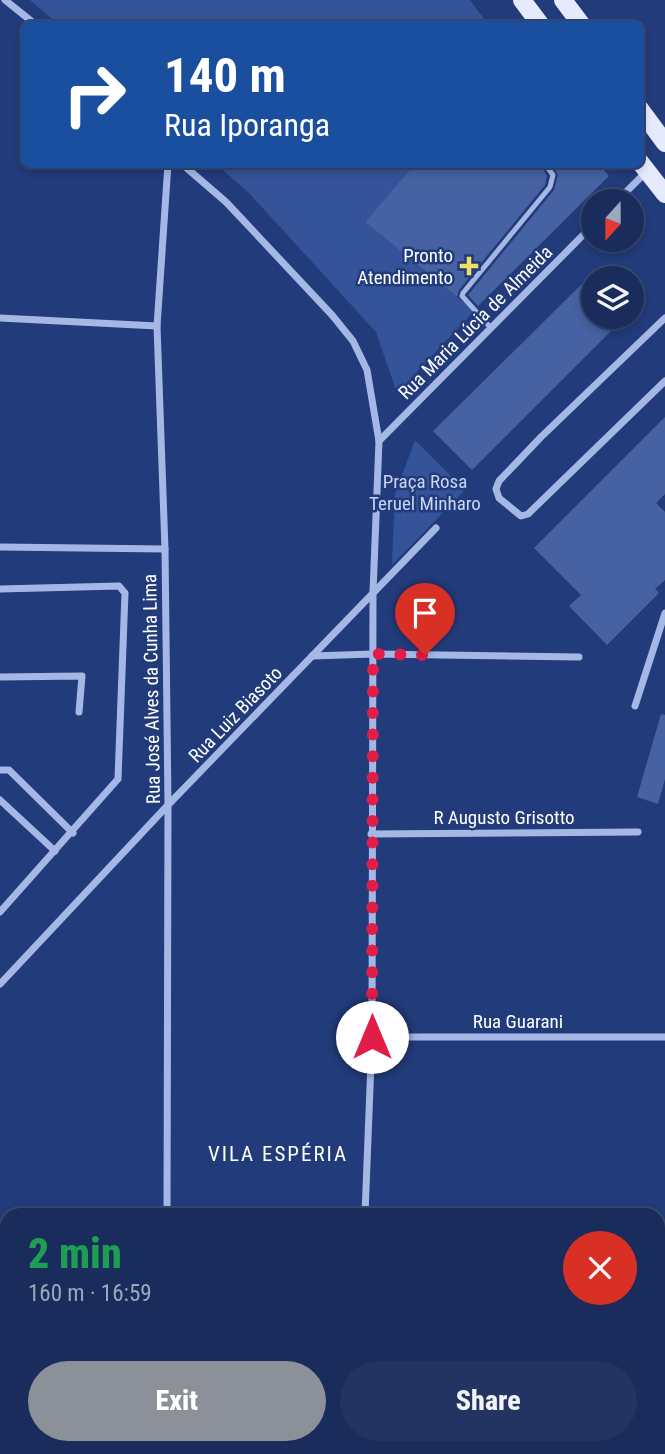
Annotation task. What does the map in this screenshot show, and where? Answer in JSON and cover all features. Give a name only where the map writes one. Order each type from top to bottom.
[{"type":"main road","points":[[522,0],[538,21]]},
{"type":"main road","points":[[563,1],[579,21]]},
{"type":"main road","points":[[644,114],[665,143]]},
{"type":"main road","points":[[644,167],[665,194]]},
{"type":"street","points":[[5,0],[31,21]]},
{"type":"street","name":"Rua José Alves da Cunha Lima","points":[[167,168],[157,326],[165,549],[168,805],[167,1208]]},
{"type":"street","points":[[187,168],[226,202],[354,341],[367,370],[379,441],[373,592],[372,1037],[365,1208]]},
{"type":"street","points":[[627,189],[643,168]]},
{"type":"street","name":"Rua Maria Lúcia de Almeida","points":[[379,441],[581,237]]},
{"type":"street","points":[[0,318],[157,326]]},
{"type":"street","points":[[665,318],[499,481],[496,489],[499,498],[521,516],[528,514],[665,381]]},
{"type":"street","name":"Rua Luiz Biasoto","points":[[0,984],[168,805],[436,528]]},
{"type":"street","points":[[0,547],[165,549]]},
{"type":"street","points":[[0,589],[119,586],[125,593],[118,779],[73,833],[0,912]]},
{"type":"street","points":[[635,706],[665,613]]},
{"type":"street","points":[[312,656],[373,654],[579,657]]},
{"type":"street","points":[[0,677],[82,676],[79,712]]},
{"type":"street","points":[[0,770],[9,770],[73,833]]},
{"type":"street","points":[[0,800],[55,851]]},
{"type":"street","name":"R Augusto Grisotto","points":[[371,834],[638,832]]},
{"type":"street","name":"Rua Guarani","points":[[372,1037],[665,1037]]},
{"type":"lane","points":[[491,328],[462,296],[463,293],[550,187],[553,175],[548,168]]},
{"type":"green space","points":[[30,0],[470,0],[486,21],[54,21]]},
{"type":"green space","points":[[220,168],[412,168],[365,222],[474,311],[397,393],[376,332],[249,193]]},
{"type":"green space","name":"Praça Rosa Teruel Minharo","points":[[415,440],[465,490],[392,565],[395,494]]},
{"type":"building","name":"Pronto Atendimento","points":[[412,168],[542,168],[547,176],[545,185],[459,290],[457,297],[365,222]]},
{"type":"building","points":[[554,168],[602,168],[609,176],[596,189],[581,189],[581,204],[478,306],[468,295],[554,190],[558,175]]},
{"type":"building","points":[[581,285],[581,329],[613,329],[472,470],[433,431]]},
{"type":"building","points":[[665,417],[665,494],[656,503],[665,512],[665,580],[655,589],[659,593],[607,645],[569,606],[581,595],[534,548]]},
{"type":"building","points":[[661,714],[665,715],[665,779],[658,804],[637,797]]},
{"type":"place","name":"Pronto Atendimento","points":[[469,266]]},
{"type":"district","name":"VILA ESPÉRIA","points":[[278,1154]]},
{"type":"route","points":[[372,1037],[373,654],[425,655]]}]
